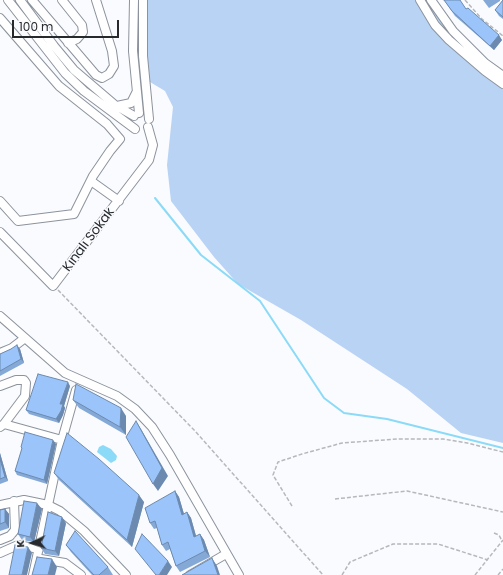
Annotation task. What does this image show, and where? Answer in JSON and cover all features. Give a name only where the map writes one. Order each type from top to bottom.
[{"type":"street","points":[[8,0],[65,73],[84,91],[135,129],[144,131],[149,123],[145,114],[137,114],[117,106],[74,70],[45,36],[20,0]]},
{"type":"street","points":[[32,0],[96,75],[102,78],[112,70],[114,66],[112,51],[96,0]]},
{"type":"street","points":[[62,0],[82,25],[83,32],[77,39],[68,43]]},
{"type":"street","points":[[134,0],[133,51],[137,92],[137,114],[132,121],[135,129]]},
{"type":"street","name":"Kınalı Sokak","points":[[0,232],[54,286],[152,155],[153,145],[149,123],[143,56],[143,0]]},
{"type":"street","points":[[420,0],[435,25],[448,40],[485,72],[503,84]]},
{"type":"street","points":[[431,0],[453,31],[485,62],[503,76]]},
{"type":"street","points":[[0,18],[59,86],[107,124],[120,139],[110,151],[91,181],[74,214],[18,221],[0,202]]},
{"type":"street","points":[[117,106],[131,104],[137,92]]},
{"type":"street","points":[[91,181],[119,201]]},
{"type":"street","points":[[0,316],[65,373],[116,396],[135,409],[152,427],[239,575]]},
{"type":"street","points":[[0,353],[12,348],[25,338]]},
{"type":"street","points":[[0,386],[16,380],[24,380],[26,383],[25,396],[2,426],[62,440]]},
{"type":"street","points":[[33,575],[62,440],[79,380]]},
{"type":"street","points":[[0,540],[10,536],[15,530],[14,501]]},
{"type":"street","points":[[0,505],[14,501],[33,501],[48,505],[60,512],[84,531],[126,575]]},
{"type":"street","points":[[0,553],[18,545],[39,549]]},
{"type":"street","points":[[190,575],[226,554]]},
{"type":"street","points":[[37,558],[65,563],[81,575]]},
{"type":"path","points":[[465,0],[482,19],[503,36]]},
{"type":"path","points":[[54,286],[195,432],[323,575]]},
{"type":"path","points":[[292,506],[273,475],[278,462],[302,454],[342,444],[397,439],[443,439],[467,442],[503,452]]},
{"type":"path","points":[[335,499],[407,491],[503,512]]},
{"type":"path","points":[[474,575],[488,560],[502,541],[499,535],[494,533]]},
{"type":"path","points":[[342,575],[350,562],[393,544],[438,544],[488,560]]},
{"type":"path","points":[[498,575],[503,569]]},
{"type":"shaded area","points":[[139,0],[428,0],[457,43],[503,76],[503,443],[461,433],[407,389],[301,320],[238,284],[214,257],[171,201],[167,165],[173,107],[165,91],[140,76]]},
{"type":"shaded area","points":[[103,445],[111,449],[117,456],[116,460],[111,463],[97,452],[99,447]]},
{"type":"building","points":[[444,0],[460,0],[466,9],[468,8],[499,35],[490,46],[452,11]]},
{"type":"building","points":[[503,0],[503,17],[495,10]]},
{"type":"building","points":[[17,345],[21,359],[0,371],[0,354]]},
{"type":"building","points":[[38,374],[68,382],[60,404],[63,404],[61,411],[56,419],[26,410]]},
{"type":"building","points":[[76,384],[121,408],[120,427],[73,400]]},
{"type":"building","points":[[136,421],[162,468],[153,484],[126,437]]},
{"type":"building","points":[[25,432],[53,440],[44,480],[15,471]]},
{"type":"building","points":[[67,433],[139,495],[127,540],[54,473]]},
{"type":"building","points":[[0,459],[5,477],[0,479]]},
{"type":"building","points":[[175,491],[182,515],[187,512],[194,537],[200,534],[205,551],[176,566],[168,542],[162,545],[155,521],[150,523],[145,508]]},
{"type":"building","points":[[24,501],[37,503],[30,537],[18,534]]},
{"type":"building","points":[[5,509],[5,522],[0,524],[0,510]]},
{"type":"building","points":[[48,512],[62,517],[55,551],[41,548]]},
{"type":"building","points":[[75,531],[108,567],[99,575],[94,575],[66,545]]},
{"type":"building","points":[[142,534],[168,561],[159,575],[156,575],[135,549]]},
{"type":"building","points":[[15,545],[28,547],[22,575],[9,575]]},
{"type":"building","points":[[37,557],[52,559],[48,575],[32,575]]},
{"type":"building","points":[[212,558],[218,575],[182,575]]},
{"type":"waterway","points":[[155,198],[201,255],[260,301],[324,398],[344,413],[387,419],[503,448]]}]
